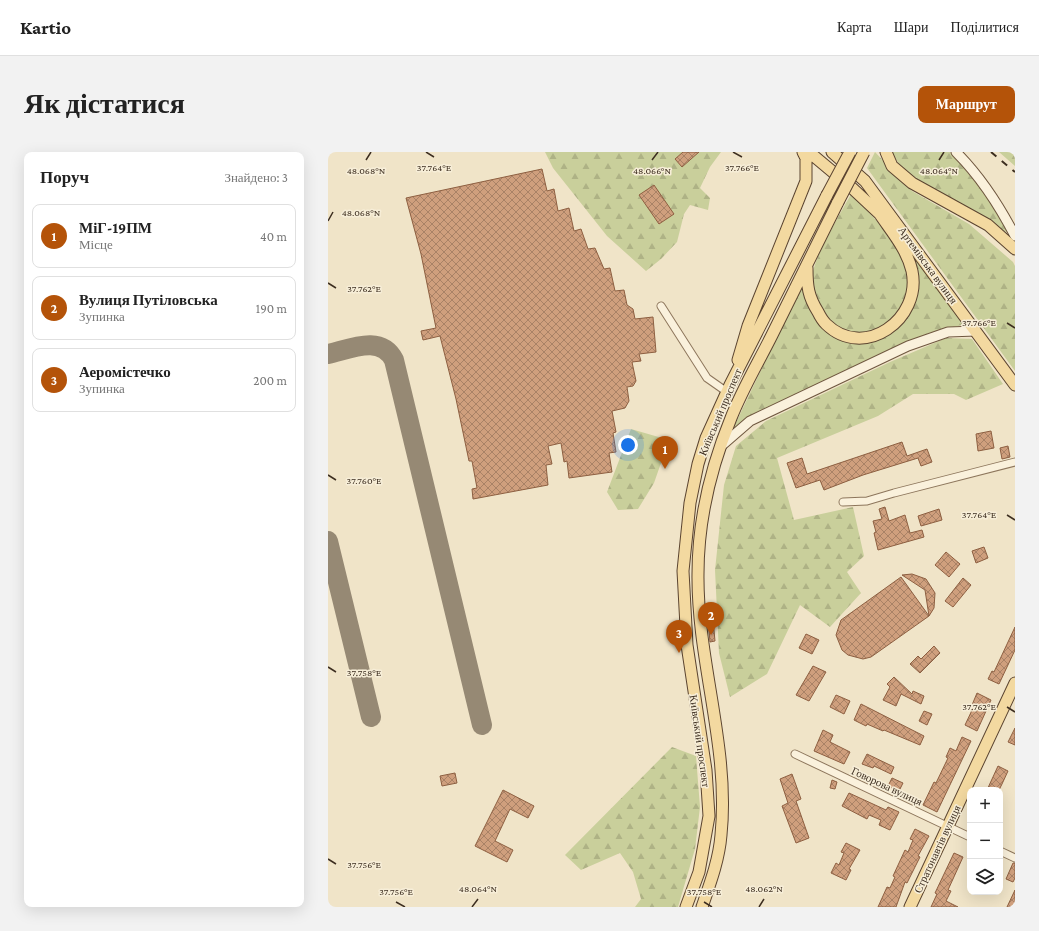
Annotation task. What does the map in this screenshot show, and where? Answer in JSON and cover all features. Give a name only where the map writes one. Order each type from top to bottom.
[{"type":"main road","points":[[729,389],[748,326],[806,181],[806,158],[803,152]]},
{"type":"main road","points":[[809,152],[879,213],[917,250]]},
{"type":"main road","name":"Артемівська вулиця","points":[[832,152],[865,180],[1015,385]]},
{"type":"main road","name":"Київський проспект","points":[[686,907],[699,872],[709,816],[706,770],[687,645],[683,571],[690,503],[698,464],[706,438],[729,389],[850,152]]},
{"type":"main road","name":"Київський проспект","points":[[702,907],[717,859],[722,822],[722,771],[701,636],[698,573],[705,503],[713,468],[731,417],[864,152]]},
{"type":"main road","points":[[886,152],[892,166],[912,183],[988,225],[1015,249]]},
{"type":"main road","points":[[807,265],[806,288],[826,324],[840,334],[858,339],[878,335],[896,324],[908,307],[914,288],[912,271],[904,248],[879,213]]},
{"type":"main road","points":[[706,438],[709,446],[720,447]]},
{"type":"main road","points":[[698,464],[704,460],[709,462],[713,468]]},
{"type":"main road","points":[[692,679],[707,677]]},
{"type":"main road","name":"Стратонавтів вулиця","points":[[910,907],[1015,683]]},
{"type":"main road","points":[[697,713],[712,705]]},
{"type":"street","points":[[956,152],[966,162],[1001,208],[1015,236]]},
{"type":"street","points":[[661,306],[707,378],[729,389]]},
{"type":"street","points":[[720,447],[750,421],[908,346],[948,332],[976,331]]},
{"type":"street","points":[[842,502],[867,501],[1015,462]]},
{"type":"street","name":"Говорова вулиця","points":[[795,754],[967,836]]},
{"type":"street","points":[[1003,852],[1015,858]]},
{"type":"green space","points":[[545,152],[721,152],[710,167],[700,188],[710,198],[708,210],[690,205],[684,214],[677,242],[661,259],[646,271],[607,236],[553,168]]},
{"type":"green space","points":[[875,152],[912,191],[969,224],[1013,262],[1015,266],[1015,371],[867,168]]},
{"type":"green space","points":[[891,152],[950,152],[984,192],[1009,232],[1008,233],[912,176],[899,164]]},
{"type":"green space","points":[[999,152],[1015,152],[1015,166]]},
{"type":"green space","points":[[851,194],[877,221],[900,252],[908,275],[909,286],[903,305],[891,320],[874,330],[855,334],[842,331],[830,320],[817,297],[812,279],[813,270],[822,248]]},
{"type":"green space","points":[[911,250],[966,324],[929,333],[749,419],[731,433],[804,280],[818,319],[825,330],[848,342],[862,343],[877,340],[890,333],[902,322],[911,309],[917,295],[919,276],[916,265],[909,252]]},
{"type":"green space","points":[[946,338],[972,339],[1003,384],[966,400],[954,394],[913,394],[878,416],[777,458],[794,520],[853,507],[864,556],[847,572],[861,593],[830,627],[800,605],[767,674],[730,697],[719,653],[715,570],[724,485],[736,446],[766,421],[890,362]]},
{"type":"green space","points":[[631,429],[669,440],[654,483],[638,509],[618,510],[607,492]]},
{"type":"green space","points":[[672,747],[696,756],[700,807],[695,849],[678,907],[635,907],[641,899],[633,872],[620,853],[581,870],[565,855]]},
{"type":"building","points":[[683,152],[699,152],[682,167],[675,159]]},
{"type":"building","points":[[542,169],[547,191],[554,189],[558,211],[569,208],[574,231],[581,229],[588,249],[595,248],[604,269],[610,268],[615,291],[624,290],[627,305],[633,309],[635,319],[653,317],[656,352],[639,354],[641,361],[632,362],[636,381],[633,386],[627,387],[629,401],[625,408],[612,411],[616,432],[613,433],[616,452],[609,453],[612,472],[569,478],[567,461],[564,462],[561,443],[548,446],[552,464],[546,465],[548,485],[473,499],[472,489],[477,488],[472,461],[469,461],[456,399],[440,336],[423,340],[421,331],[436,328],[421,254],[406,198]]},
{"type":"building","points":[[654,185],[674,214],[659,224],[639,195]]},
{"type":"building","points":[[991,431],[994,448],[978,451],[976,434]]},
{"type":"building","points":[[902,442],[907,456],[927,449],[932,462],[921,466],[918,458],[863,475],[824,490],[820,480],[796,488],[787,463],[802,458],[807,474]]},
{"type":"building","points":[[1008,446],[1010,457],[1002,459],[1000,448]]},
{"type":"building","points":[[885,507],[889,521],[905,515],[910,533],[922,530],[924,537],[878,550],[873,521],[882,519],[879,509]]},
{"type":"building","points":[[939,509],[942,520],[921,526],[918,516]]},
{"type":"building","points":[[984,547],[988,558],[976,563],[972,551]]},
{"type":"building","points":[[946,552],[960,564],[949,577],[935,565]]},
{"type":"building","points":[[912,574],[926,579],[935,593],[934,608],[929,616],[925,590],[902,575]]},
{"type":"building","points":[[901,577],[929,616],[871,657],[863,659],[848,655],[842,650],[836,635],[841,620]]},
{"type":"building","points":[[963,578],[971,585],[953,607],[945,601]]},
{"type":"building","points":[[713,620],[715,641],[710,642],[708,621]]},
{"type":"building","points":[[1015,627],[1015,650],[999,684],[988,679],[992,671],[994,672]]},
{"type":"building","points":[[806,634],[819,640],[812,654],[799,648]]},
{"type":"building","points":[[934,646],[940,653],[920,673],[910,664],[918,656],[921,659]]},
{"type":"building","points":[[813,666],[826,672],[809,701],[796,695]]},
{"type":"building","points":[[894,677],[912,694],[913,691],[924,696],[921,704],[901,694],[896,706],[883,700],[890,687],[887,684]]},
{"type":"building","points":[[977,693],[991,700],[977,731],[965,725],[974,706],[972,705]]},
{"type":"building","points":[[836,695],[850,701],[844,714],[830,707]]},
{"type":"building","points":[[861,704],[924,736],[920,745],[867,724],[866,726],[854,720]]},
{"type":"building","points":[[924,711],[932,714],[927,725],[919,721]]},
{"type":"building","points":[[1015,728],[1015,745],[1008,742]]},
{"type":"building","points":[[823,730],[833,735],[830,742],[850,752],[844,764],[814,751]]},
{"type":"building","points":[[962,737],[971,741],[937,812],[923,805],[948,758],[946,757],[950,748],[956,751]]},
{"type":"building","points":[[867,754],[894,767],[891,774],[874,766],[873,768],[862,764]]},
{"type":"building","points":[[998,766],[1008,771],[1000,787],[988,787]]},
{"type":"building","points":[[455,773],[457,783],[442,786],[440,776]]},
{"type":"building","points":[[792,774],[801,799],[796,801],[809,838],[796,843],[782,806],[788,803],[780,779]]},
{"type":"building","points":[[892,778],[903,783],[899,791],[888,786]]},
{"type":"building","points":[[832,780],[837,782],[835,789],[830,788]]},
{"type":"building","points":[[503,790],[534,806],[528,818],[510,809],[495,841],[513,850],[507,862],[475,846]]},
{"type":"building","points":[[849,793],[886,810],[888,807],[899,812],[890,830],[879,825],[881,820],[869,815],[867,819],[842,806]]},
{"type":"building","points":[[915,829],[929,836],[918,856],[920,857],[907,883],[905,882],[896,907],[878,907],[887,887],[890,888],[895,877],[893,876],[905,850],[908,852],[913,840],[910,839]]},
{"type":"building","points":[[846,843],[860,850],[849,869],[851,870],[846,880],[831,873],[836,863],[839,865],[844,853],[841,852]]},
{"type":"building","points":[[954,853],[963,857],[948,890],[951,891],[946,901],[958,907],[931,907],[937,894],[935,893]]},
{"type":"building","points":[[1013,863],[1015,863],[1015,878],[1013,882],[1006,879]]},
{"type":"building","points":[[1015,890],[1015,907],[1007,907]]},
{"type":"taxiway","points":[[328,354],[364,345],[373,345],[381,347],[388,352],[394,360],[482,725]]},
{"type":"taxiway","points":[[328,541],[371,717]]},
{"type":"railway","points":[[991,152],[1015,172]]},
{"type":"place","name":"МіГ-19ПМ","points":[[665,469]]},
{"type":"place","name":"Вулиця Путіловська","points":[[711,635]]},
{"type":"place","name":"Аеромістечко","points":[[679,653]]}]
